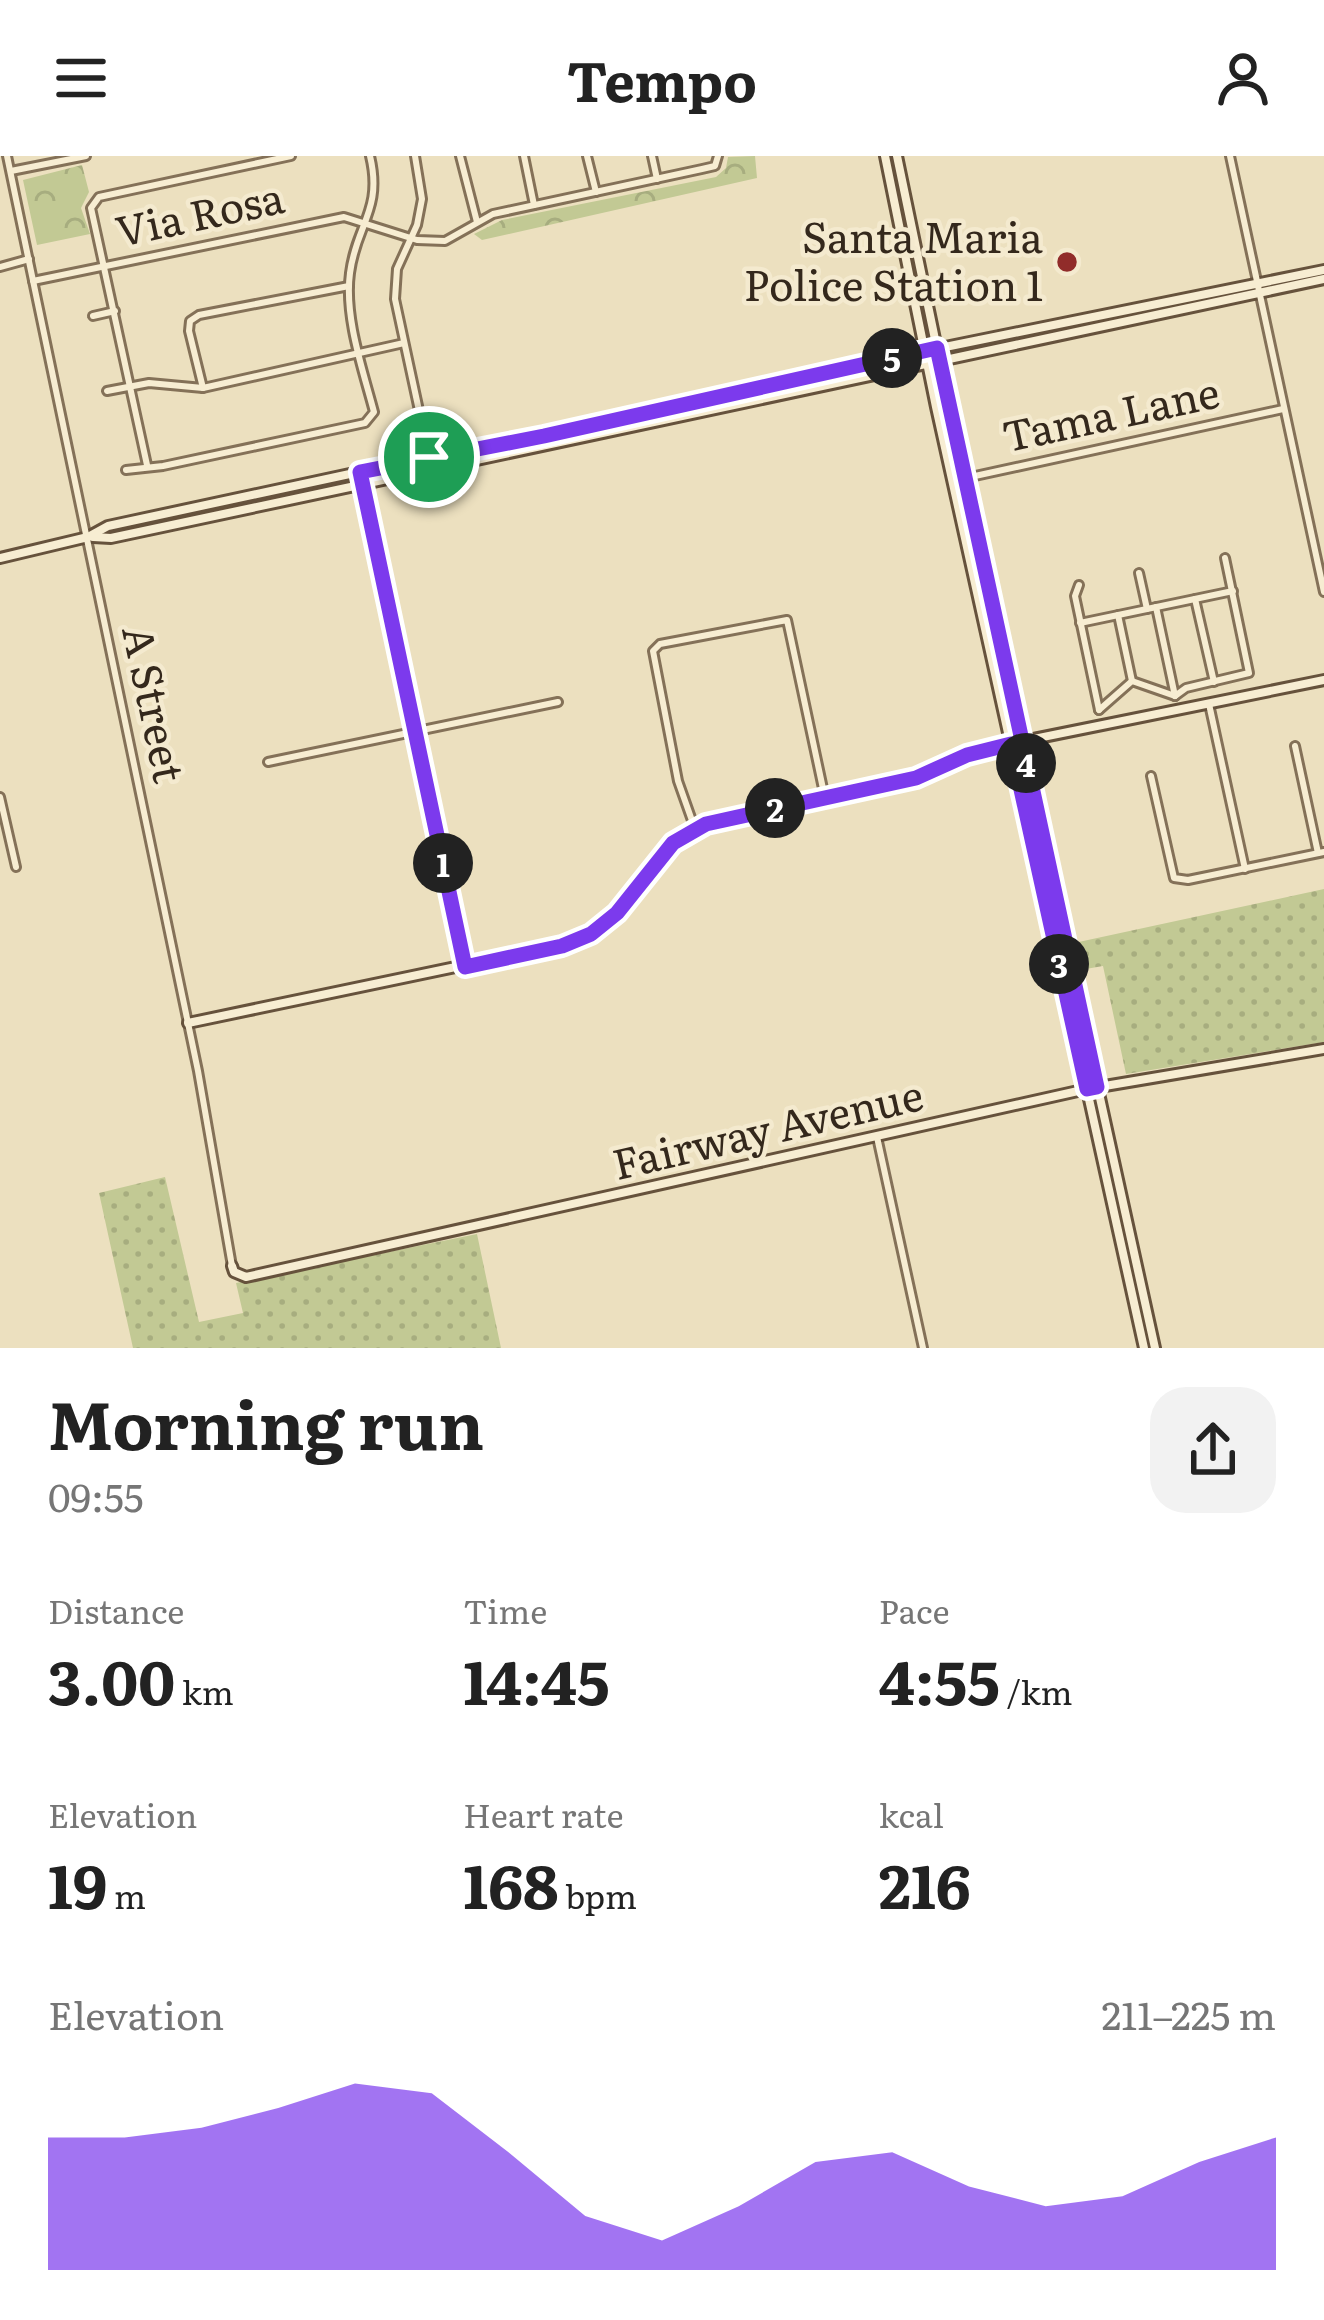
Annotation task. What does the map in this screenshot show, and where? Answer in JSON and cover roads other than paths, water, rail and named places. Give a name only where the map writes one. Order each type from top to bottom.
[{"type":"street","points":[[10,171],[86,156]]},
{"type":"street","points":[[148,465],[93,201],[291,156]]},
{"type":"street","points":[[126,470],[164,466],[372,418],[349,286],[352,259],[376,195],[370,156]]},
{"type":"street","points":[[415,156],[422,199],[394,283],[429,457]]},
{"type":"street","points":[[460,156],[477,222]]},
{"type":"street","points":[[524,156],[534,206]]},
{"type":"street","points":[[587,156],[596,192]]},
{"type":"street","points":[[652,156],[657,178]]},
{"type":"street","points":[[885,156],[952,481],[1016,743]]},
{"type":"street","points":[[897,156],[1144,1348]]},
{"type":"street","points":[[1230,156],[1324,592]]},
{"type":"street","name":"A Street","points":[[11,157],[10,171],[188,1024],[232,1266]]},
{"type":"street","name":"Via Rosa","points":[[33,281],[331,218],[366,222],[410,238],[445,241],[477,222],[715,166],[718,157]]},
{"type":"street","points":[[0,267],[28,259]]},
{"type":"street","points":[[88,537],[111,538],[363,485],[1324,274]]},
{"type":"street","points":[[203,388],[190,321],[200,315],[349,286]]},
{"type":"street","points":[[0,558],[88,537],[108,526],[429,457],[937,348],[1257,288]]},
{"type":"street","points":[[93,316],[115,311]]},
{"type":"street","points":[[107,392],[149,382],[203,388],[404,343]]},
{"type":"street","name":"Tama Lane","points":[[952,481],[1284,408]]},
{"type":"street","points":[[360,472],[465,967]]},
{"type":"street","points":[[1175,696],[1186,688],[1249,673],[1225,558]]},
{"type":"street","points":[[1139,573],[1175,696]]},
{"type":"street","points":[[1079,586],[1074,592],[1099,710],[1132,681]]},
{"type":"street","points":[[1080,623],[1233,591]]},
{"type":"street","points":[[1195,599],[1214,682]]},
{"type":"street","points":[[1118,615],[1132,681]]},
{"type":"street","points":[[694,829],[678,781],[653,651],[660,644],[787,620],[825,798]]},
{"type":"street","points":[[188,1024],[562,946],[591,934],[617,913],[658,857],[694,829],[722,819],[934,773],[967,755],[1016,743],[1324,680]]},
{"type":"street","points":[[1132,681],[1175,696]]},
{"type":"street","points":[[268,761],[558,702]]},
{"type":"street","points":[[1209,704],[1245,869]]},
{"type":"street","points":[[1151,776],[1174,878],[1188,880],[1245,869],[1321,852],[1295,746]]},
{"type":"street","points":[[0,797],[16,867]]},
{"type":"street","name":"Fairway Avenue","points":[[232,1266],[246,1277],[1092,1088],[1324,1049]]},
{"type":"street","points":[[1092,1088],[1155,1348]]},
{"type":"street","points":[[878,1137],[923,1348]]},
{"type":"place","name":"Santa Maria Police Station 1","points":[[1067,262]]}]
